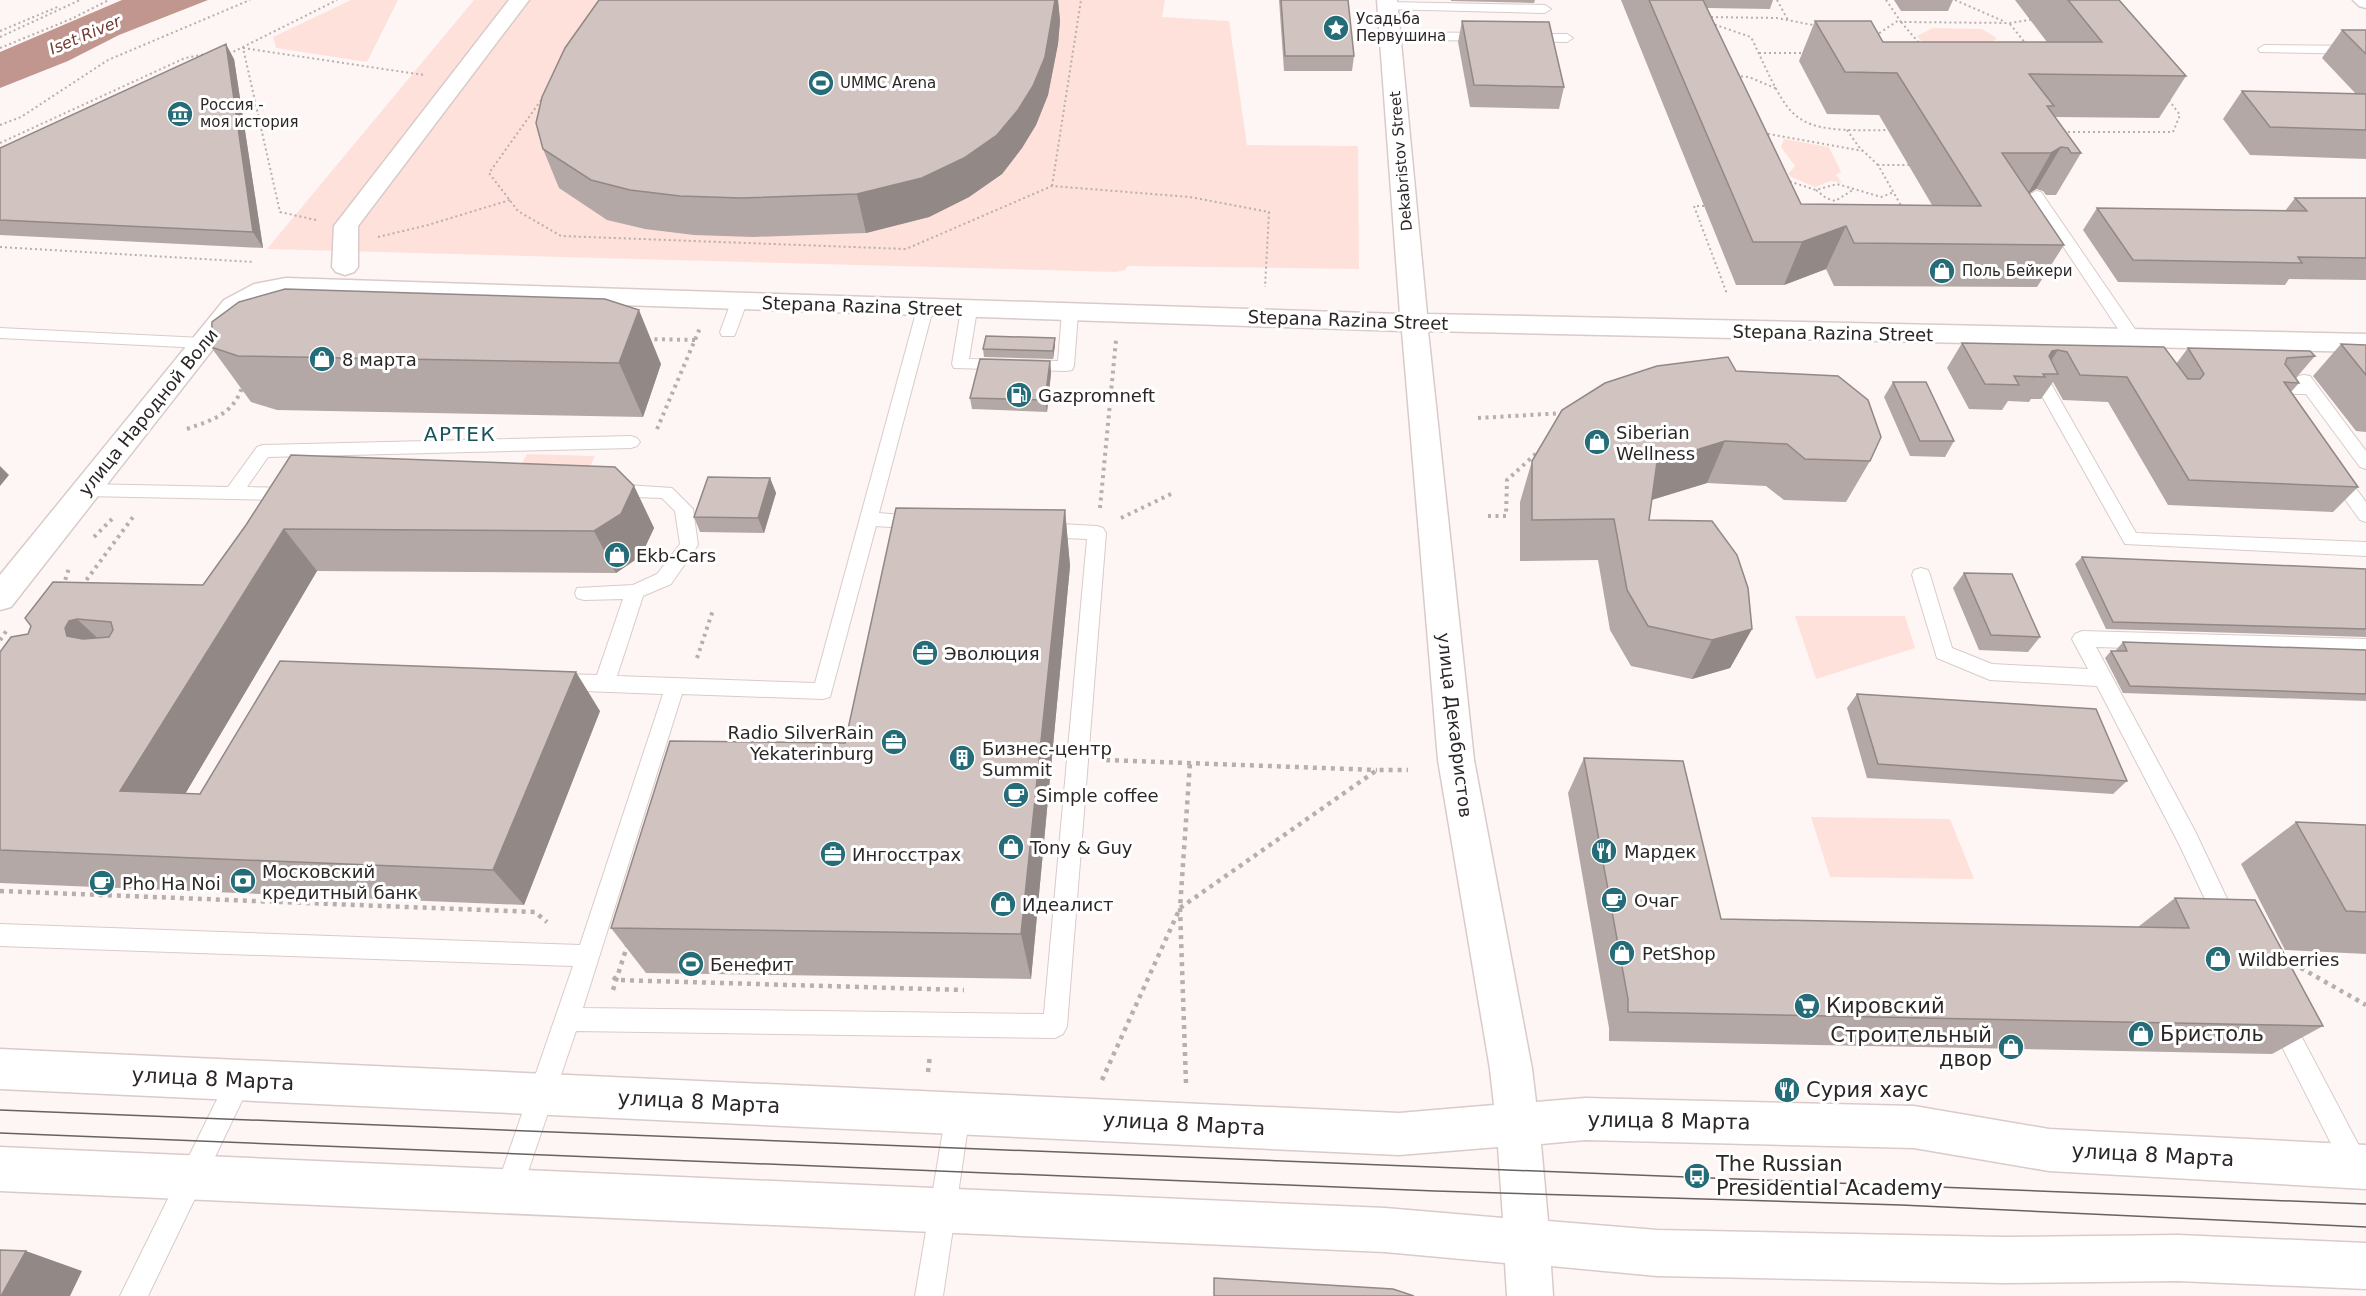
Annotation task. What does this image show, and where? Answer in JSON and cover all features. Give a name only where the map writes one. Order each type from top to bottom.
[{"type":"street","points":[[337,277],[346,226],[519,0]]},
{"type":"street","name":"Dekabristov Street","points":[[1387,3],[1414,322]]},
{"type":"street","name":"Stepana Razina Street","points":[[337,277],[739,302],[925,309],[1808,333],[2134,339],[2281,355],[2348,348]]},
{"type":"street","name":"улица Народной Воли","points":[[0,597],[233,306],[263,290],[337,277]]},
{"type":"street","name":"улица Декабристов","points":[[1414,322],[1456,760],[1511,1069],[1517,1124]]},
{"type":"street","name":"улица 8 Марта","points":[[0,1069],[1399,1134],[1585,1119],[1914,1127],[2049,1150],[2361,1167]]},
{"type":"street","points":[[1517,1124],[1530,1296]]},
{"type":"street","points":[[0,1169],[1385,1230],[1657,1253],[2003,1260],[2178,1258],[2366,1266]]},
{"type":"lane","points":[[1387,3],[1545,9]]},
{"type":"lane","points":[[1390,36],[1567,38]]},
{"type":"lane","points":[[2264,49],[2366,50]]},
{"type":"lane","points":[[2036,195],[2152,366]]},
{"type":"lane","points":[[728,332],[739,302]]},
{"type":"lane","points":[[537,681],[823,691],[925,309]]},
{"type":"lane","points":[[969,310],[960,364],[1066,366],[1070,313]]},
{"type":"lane","points":[[0,333],[202,343]]},
{"type":"lane","points":[[2281,355],[2366,463]]},
{"type":"lane","points":[[2042,382],[2131,539],[2366,549]]},
{"type":"lane","points":[[2287,406],[2274,388],[2310,389]]},
{"type":"lane","points":[[233,493],[263,451],[630,442]]},
{"type":"lane","points":[[2327,461],[2366,515]]},
{"type":"lane","points":[[85,490],[284,494],[306,488]]},
{"type":"lane","points":[[584,593],[635,592],[664,579],[689,544],[684,509],[666,492],[596,489]]},
{"type":"lane","points":[[868,519],[937,523]]},
{"type":"lane","points":[[568,1019],[1055,1026],[1098,533],[1017,528]]},
{"type":"lane","points":[[1921,575],[1944,653],[1989,672],[2101,678]]},
{"type":"lane","points":[[604,684],[635,592]]},
{"type":"lane","points":[[2233,933],[2187,838],[2082,639],[2366,647]]},
{"type":"lane","points":[[508,1192],[568,1019],[675,686]]},
{"type":"lane","points":[[0,935],[588,956]]},
{"type":"lane","points":[[2270,1001],[2361,1167]]},
{"type":"lane","points":[[134,1296],[240,1080]]},
{"type":"lane","points":[[929,1296],[958,1113]]},
{"type":"path","points":[[0,31],[75,0]]},
{"type":"path","points":[[0,37],[80,0]]},
{"type":"path","points":[[0,48],[71,19],[109,0]]},
{"type":"path","points":[[0,125],[21,117],[108,60],[250,0]]},
{"type":"path","points":[[222,57],[337,0]]},
{"type":"path","points":[[1052,186],[1081,0]]},
{"type":"path","points":[[1777,0],[1788,20]]},
{"type":"path","points":[[1886,0],[1900,21],[1925,50]]},
{"type":"path","points":[[1955,0],[1986,16],[2010,23],[2031,51]]},
{"type":"path","points":[[1879,44],[1870,39],[1900,21],[2023,23],[2044,17]]},
{"type":"path","points":[[1819,26],[1777,18],[1701,18],[1751,36],[1789,112],[1802,121],[1820,128],[1891,130]]},
{"type":"path","points":[[243,48],[280,212],[346,226]]},
{"type":"path","points":[[220,52],[243,48],[457,81]]},
{"type":"path","points":[[1759,53],[1813,53]]},
{"type":"path","points":[[0,143],[185,58],[208,54]]},
{"type":"path","points":[[1726,75],[1749,77],[1778,89]]},
{"type":"path","points":[[550,87],[489,173],[518,211],[561,236],[906,249],[1052,186],[1190,197],[1269,212],[1265,287]]},
{"type":"path","points":[[2060,132],[2173,132],[2180,115],[2165,97]]},
{"type":"path","points":[[1847,129],[1863,151],[1878,165],[1908,218]]},
{"type":"path","points":[[1760,133],[1863,151]]},
{"type":"path","points":[[1878,165],[1923,165]]},
{"type":"path","points":[[1783,179],[1816,190],[1826,198],[1835,201],[1854,189]]},
{"type":"path","points":[[1816,190],[1838,184],[1881,196],[1893,192]]},
{"type":"path","points":[[412,231],[510,200]]},
{"type":"path","points":[[1704,206],[1694,206],[1727,294]]},
{"type":"path","points":[[0,247],[262,262]]},
{"type":"path","points":[[657,429],[700,327]]},
{"type":"path","points":[[647,339],[695,340]]},
{"type":"path","points":[[1100,509],[1116,340]]},
{"type":"path","points":[[188,429],[231,411],[239,400],[244,383]]},
{"type":"path","points":[[1478,418],[1574,412]]},
{"type":"path","points":[[1488,516],[1506,516],[1507,480],[1541,448]]},
{"type":"path","points":[[90,541],[141,491]]},
{"type":"path","points":[[76,593],[137,512],[141,491]]},
{"type":"path","points":[[1134,510],[1175,492]]},
{"type":"path","points":[[62,591],[73,558]]},
{"type":"path","points":[[706,632],[713,610]]},
{"type":"path","points":[[0,640],[10,626]]},
{"type":"path","points":[[1117,761],[1408,771]]},
{"type":"path","points":[[1186,1093],[1180,908],[1190,764]]},
{"type":"path","points":[[1098,1089],[1180,908],[1377,770]]},
{"type":"path","points":[[0,891],[535,912],[616,980],[975,991]]},
{"type":"path","points":[[2233,933],[2366,1005]]},
{"type":"path","points":[[603,1020],[630,937]]},
{"type":"path","points":[[926,1081],[930,1055]]},
{"type":"shaded area","points":[[351,0],[398,0],[367,62],[276,48],[273,37]]},
{"type":"shaded area","name":"UMMC Arena","points":[[474,0],[1165,0],[1162,17],[1229,21],[1247,145],[1358,146],[1359,269],[1128,266],[1125,270],[1116,272],[267,249]]},
{"type":"shaded area","points":[[1933,28],[1982,29],[1997,38],[1973,58],[1930,51],[1917,36]]},
{"type":"shaded area","points":[[1784,139],[1829,147],[1841,172],[1836,175],[1842,183],[1831,181],[1815,187],[1791,177],[1788,174],[1795,166],[1781,147]]},
{"type":"shaded area","points":[[527,454],[595,456],[586,475],[517,473]]},
{"type":"shaded area","points":[[1795,616],[1905,616],[1915,648],[1816,679]]},
{"type":"shaded area","points":[[1811,817],[1950,819],[1974,879],[1830,877]]},
{"type":"water","name":"Iset River","points":[[122,0],[208,0],[119,35],[68,61],[0,88],[0,52]]},
{"type":"building","points":[[599,0],[1055,0],[1045,57],[1033,86],[1018,110],[997,135],[964,158],[922,178],[857,194],[741,198],[680,196],[630,190],[591,180],[543,149],[536,123],[542,97],[565,48]]},
{"type":"building","points":[[1281,0],[1348,0],[1354,56],[1285,56]]},
{"type":"building","points":[[1649,0],[1703,0],[1801,204],[1981,206],[1897,73],[1845,72],[1815,21],[1871,21],[1883,42],[2102,42],[2068,0],[2119,0],[2186,76],[2029,74],[2054,106],[2047,106],[2081,153],[2071,153],[2068,148],[2061,147],[2051,153],[2002,153],[2064,245],[1854,243],[1846,226],[1802,242],[1753,242]]},
{"type":"building","points":[[1462,21],[1549,22],[1564,87],[1474,85]]},
{"type":"building","points":[[2342,30],[2366,30],[2366,54]]},
{"type":"building","name":"Россия - моя история","points":[[226,44],[253,232],[0,220],[0,148]]},
{"type":"building","points":[[2242,91],[2366,94],[2366,130],[2270,127]]},
{"type":"building","points":[[2295,198],[2366,198],[2366,258],[2298,257],[2302,263],[2133,260],[2097,208],[2307,211]]},
{"type":"building","points":[[285,289],[605,299],[639,310],[619,363],[238,356],[211,347],[212,322],[239,302]]},
{"type":"building","points":[[986,336],[1055,338],[1053,351],[983,349]]},
{"type":"building","points":[[1962,343],[2164,347],[2188,379],[2200,379],[2204,374],[2188,348],[2310,351],[2315,356],[2287,358],[2285,364],[2299,383],[2284,382],[2358,487],[2189,480],[2127,377],[2080,375],[2067,352],[2058,350],[2052,351],[2049,356],[2058,374],[2043,374],[2045,377],[2014,376],[2019,385],[1985,384]]},
{"type":"building","points":[[2341,344],[2366,345],[2366,375]]},
{"type":"building","points":[[1728,357],[1736,371],[1838,376],[1868,400],[1881,437],[1870,461],[1805,459],[1787,444],[1725,441],[1657,462],[1649,520],[1712,521],[1737,555],[1748,588],[1752,629],[1712,640],[1648,626],[1627,590],[1614,519],[1532,520],[1532,461],[1562,410],[1605,383],[1657,366]]},
{"type":"building","points":[[980,359],[1050,361],[1045,400],[970,398]]},
{"type":"building","points":[[1893,382],[1926,382],[1954,441],[1920,441]]},
{"type":"building","points":[[291,455],[615,467],[634,486],[621,514],[594,531],[284,529],[120,791],[200,794],[280,661],[576,672],[493,870],[0,850],[0,652],[11,637],[28,634],[31,626],[25,618],[53,582],[203,585],[246,525]],"holes":[[[77,619],[111,622],[113,630],[109,637],[83,639],[67,636],[65,628],[69,621]]]},
{"type":"building","points":[[708,477],[770,478],[758,518],[694,517]]},
{"type":"building","name":"Бизнес-центр Summit","points":[[896,508],[1065,510],[1021,934],[611,928],[670,741],[845,743]]},
{"type":"building","points":[[2082,557],[2366,569],[2366,629],[2113,622]]},
{"type":"building","points":[[1964,573],[2012,574],[2040,637],[1991,635]]},
{"type":"building","points":[[2123,642],[2366,650],[2366,694],[2130,686],[2111,651],[2127,651]]},
{"type":"building","points":[[1857,694],[2096,709],[2127,781],[1878,764]]},
{"type":"building","points":[[1584,758],[1683,761],[1721,919],[2189,928],[2175,898],[2255,900],[2323,1026],[1628,1012],[1628,999]]},
{"type":"building","points":[[2296,822],[2366,825],[2366,912],[2346,911]]},
{"type":"building","points":[[0,1250],[26,1251],[1,1296],[0,1296]]},
{"type":"building","points":[[1214,1278],[1393,1289],[1414,1296],[1214,1296]]},
{"type":"tram line","points":[[0,1110],[2366,1204]]},
{"type":"tram line","points":[[0,1133],[1435,1191],[1901,1205],[2366,1227]]},
{"type":"place","name":"Усадьба Первушина","points":[[1336,28]]},
{"type":"place","name":"UMMC Arena","points":[[821,83]]},
{"type":"place","name":"Россия - моя история","points":[[180,114]]},
{"type":"place","name":"Поль Бейкери","points":[[1942,271]]},
{"type":"place","name":"8 марта","points":[[322,359]]},
{"type":"place","name":"Gazpromneft","points":[[1019,395]]},
{"type":"place","name":"Siberian Wellness","points":[[1597,442]]},
{"type":"place","name":"Ekb-Cars","points":[[617,555]]},
{"type":"place","name":"Эволюция","points":[[925,653]]},
{"type":"place","name":"Radio SilverRain Yekaterinburg","points":[[894,742]]},
{"type":"place","name":"Бизнес-центр Summit","points":[[962,758]]},
{"type":"place","name":"Simple coffee","points":[[1016,795]]},
{"type":"place","name":"Tony & Guy","points":[[1011,847]]},
{"type":"place","name":"Мардек","points":[[1604,851]]},
{"type":"place","name":"Ингосстрах","points":[[833,854]]},
{"type":"place","name":"Московский кредитный банк","points":[[243,881]]},
{"type":"place","name":"Pho Ha Noi","points":[[102,883]]},
{"type":"place","name":"Очаг","points":[[1614,900]]},
{"type":"place","name":"Идеалист","points":[[1003,904]]},
{"type":"place","name":"PetShop","points":[[1622,953]]},
{"type":"place","name":"Wildberries","points":[[2218,959]]},
{"type":"place","name":"Бенефит","points":[[691,964]]},
{"type":"place","name":"Кировский","points":[[1807,1006]]},
{"type":"place","name":"Бристоль","points":[[2141,1034]]},
{"type":"place","name":"Строительный двор","points":[[2011,1047]]},
{"type":"place","name":"Сурия хаус","points":[[1787,1090]]},
{"type":"place","name":"The Russian Presidential Academy","points":[[1697,1176]]},
{"type":"district","name":"АРТЕК","points":[[460,434]]}]
